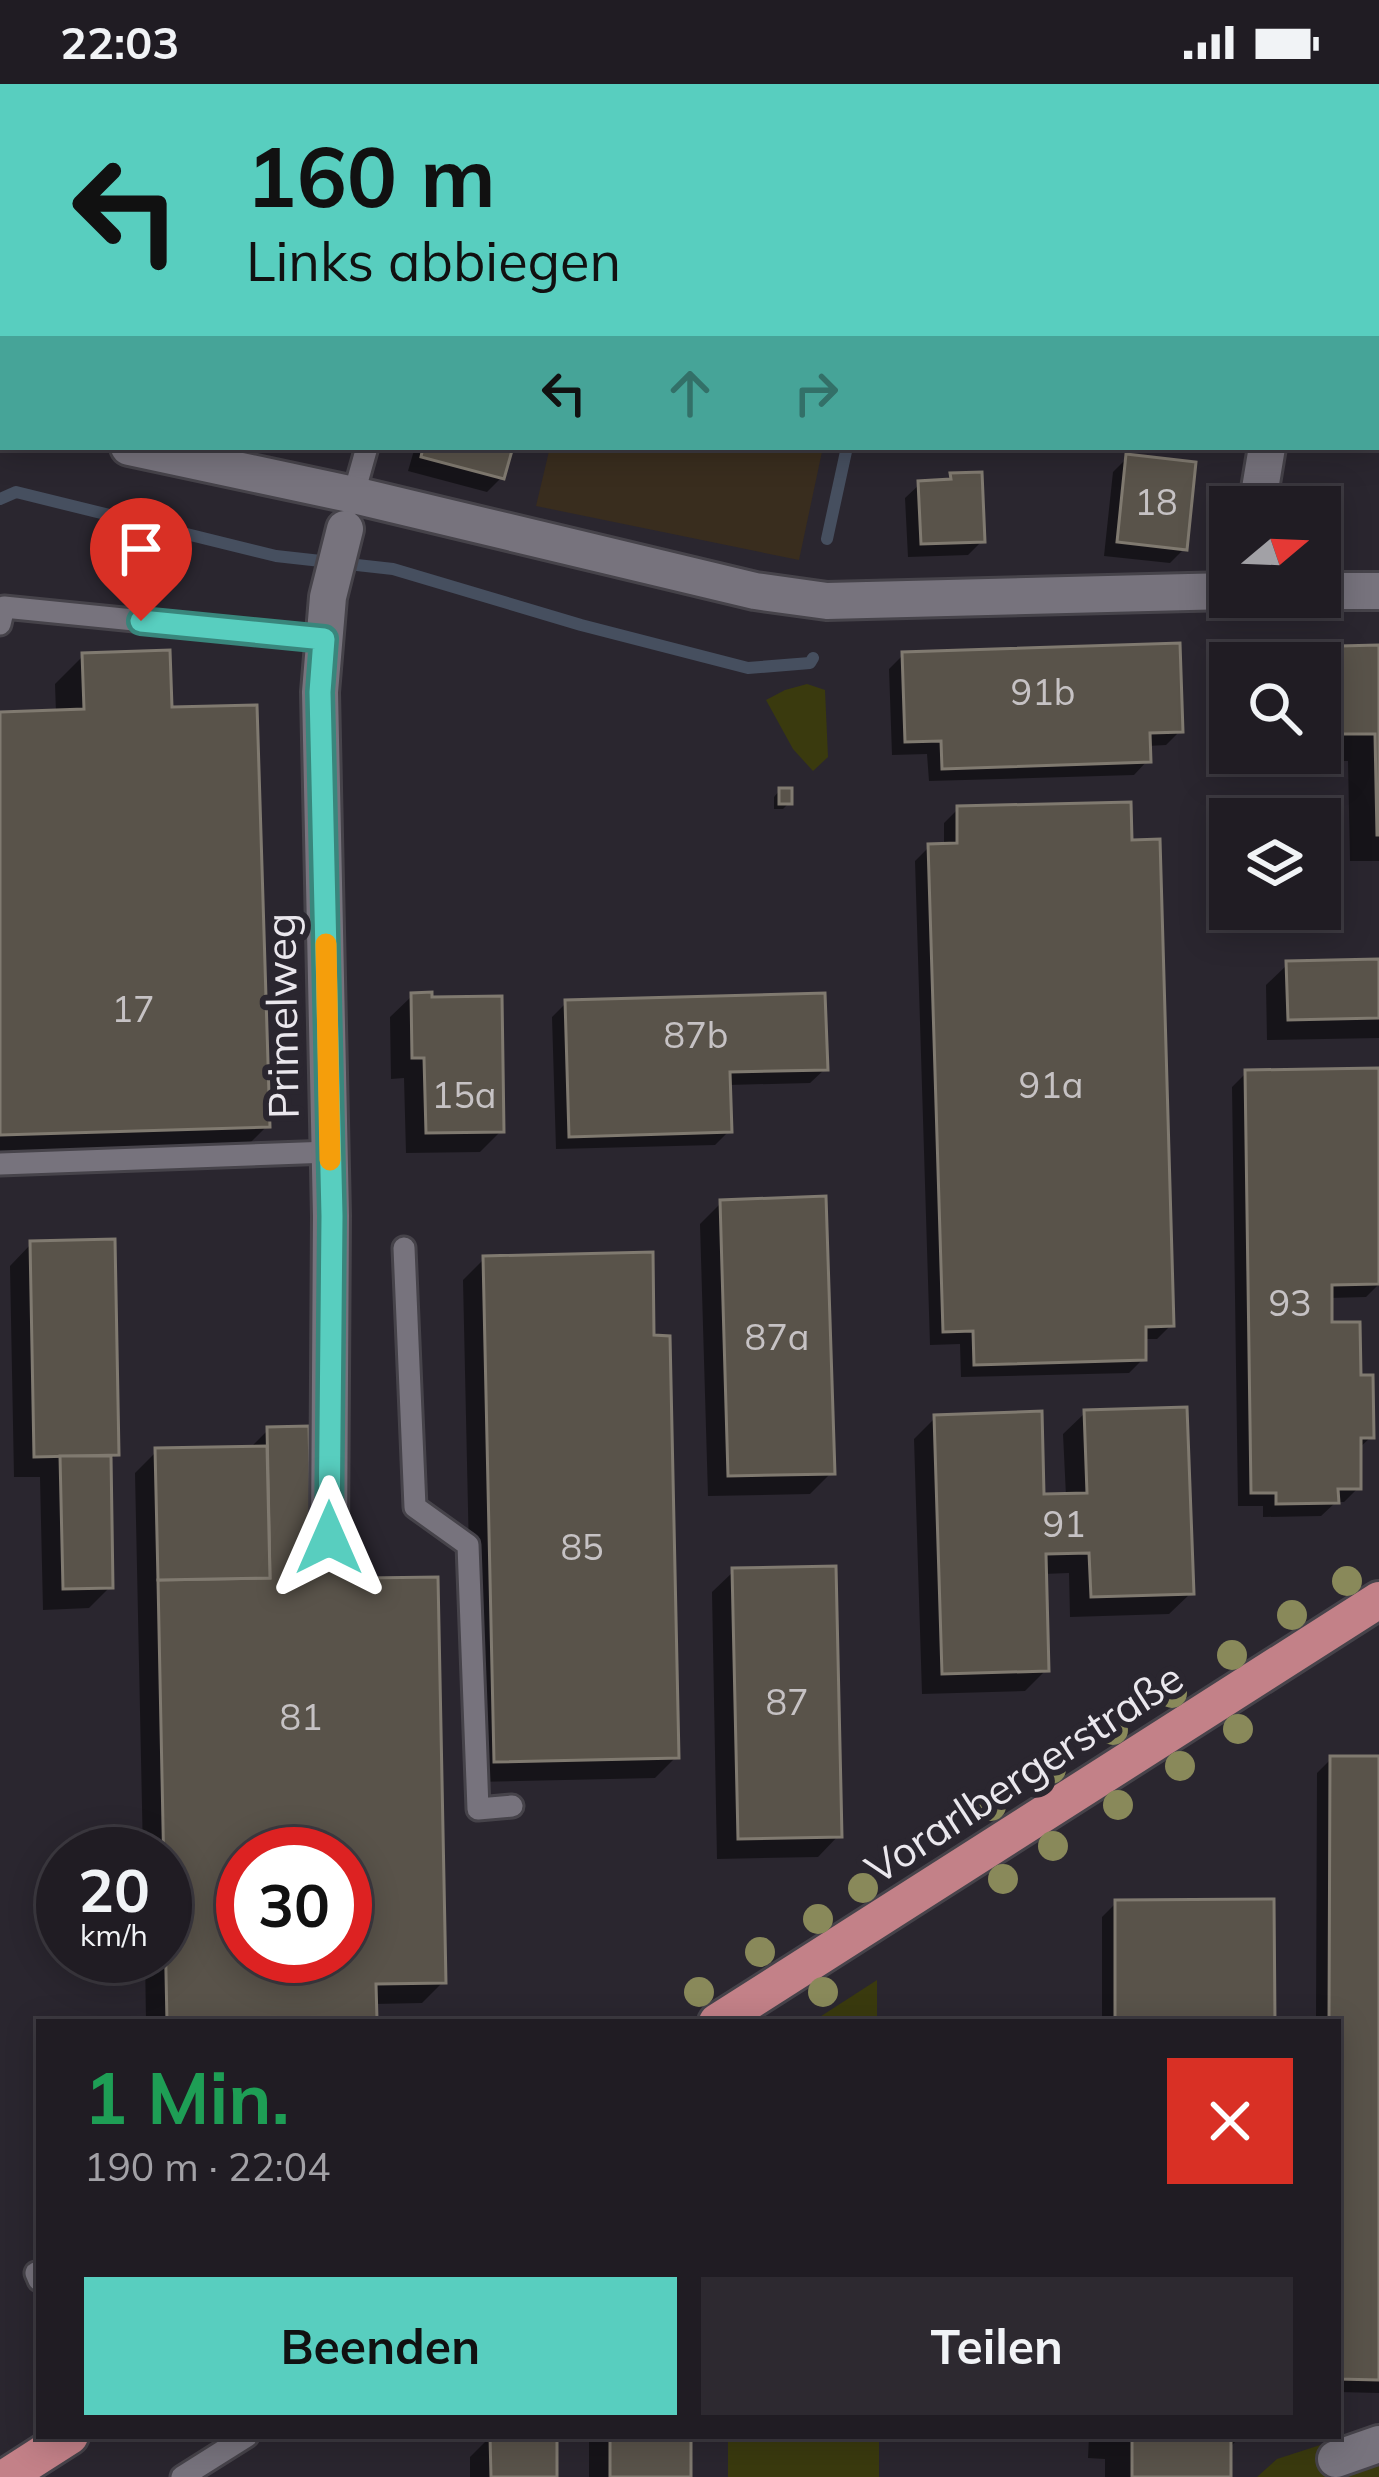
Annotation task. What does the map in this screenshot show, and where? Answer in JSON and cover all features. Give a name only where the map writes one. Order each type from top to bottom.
[{"type":"main road","name":"Vorarlbergerstraße","points":[[722,2019],[1379,1600]]},
{"type":"main road","points":[[6,2477],[65,2439]]},
{"type":"street","points":[[139,450],[349,512],[827,601],[1209,592]]},
{"type":"street","points":[[1261,486],[1267,450]]},
{"type":"street","name":"Primelweg","points":[[329,1538],[330,1152],[320,692],[328,596],[349,512]]},
{"type":"street","points":[[1341,591],[1379,591]]},
{"type":"street","points":[[1336,2459],[1379,2444]]},
{"type":"lane","name":"Primelweg","points":[[349,512],[366,450]]},
{"type":"lane","points":[[0,624],[4,608],[324,639]]},
{"type":"lane","points":[[0,1163],[330,1152]]},
{"type":"lane","points":[[404,1247],[415,1507],[468,1545],[478,1809],[512,1807]]},
{"type":"lane","points":[[182,2477],[243,2439]]},
{"type":"shaded area","points":[[549,450],[822,450],[799,560],[536,506]]},
{"type":"shaded area","points":[[807,684],[825,690],[828,757],[813,771],[793,749],[766,700]]},
{"type":"shaded area","points":[[877,1980],[877,2019],[817,2019]]},
{"type":"shaded area","points":[[1379,2426],[1379,2477],[1257,2477],[1277,2459]]},
{"type":"shaded area","points":[[728,2439],[879,2439],[879,2477],[728,2477]]},
{"type":"building","points":[[422,450],[512,450],[504,479],[421,457]]},
{"type":"building","points":[[1126,454],[1196,462],[1187,550],[1117,542]]},
{"type":"building","points":[[982,472],[985,542],[921,544],[918,481]]},
{"type":"building","points":[[1180,643],[1183,732],[1150,733],[1151,762],[942,769],[941,741],[905,742],[902,652]]},
{"type":"building","points":[[1379,645],[1379,835],[1375,734],[1341,734],[1341,646]]},
{"type":"building","points":[[170,650],[172,707],[257,705],[270,1127],[0,1135],[0,712],[84,709],[82,653]]},
{"type":"building","points":[[779,788],[792,788],[792,804],[779,804]]},
{"type":"building","points":[[1131,802],[1132,840],[1160,839],[1174,1326],[1146,1327],[1146,1360],[974,1365],[973,1331],[943,1332],[928,844],[957,843],[957,806]]},
{"type":"building","points":[[1379,959],[1379,1018],[1288,1020],[1286,961]]},
{"type":"building","points":[[432,992],[432,997],[502,996],[504,1132],[426,1133],[424,1058],[412,1058],[411,993]]},
{"type":"building","points":[[825,993],[828,1070],[730,1072],[732,1132],[569,1137],[565,1000]]},
{"type":"building","points":[[1379,1068],[1379,1284],[1332,1285],[1332,1322],[1360,1322],[1361,1375],[1373,1375],[1374,1438],[1361,1438],[1361,1489],[1338,1489],[1339,1503],[1276,1504],[1276,1493],[1251,1493],[1245,1070]]},
{"type":"building","points":[[826,1196],[835,1474],[728,1476],[720,1200]]},
{"type":"building","points":[[115,1239],[119,1455],[34,1457],[30,1241]]},
{"type":"building","points":[[653,1252],[654,1335],[670,1336],[679,1758],[494,1762],[483,1256]]},
{"type":"building","points":[[1187,1407],[1194,1594],[1091,1597],[1089,1553],[1046,1554],[1049,1671],[942,1674],[934,1415],[1042,1411],[1044,1494],[1087,1493],[1084,1410]]},
{"type":"building","points":[[309,1426],[312,1559],[366,1557],[366,1578],[438,1577],[446,1983],[376,1984],[377,2019],[167,2019],[166,1983],[192,1983],[192,1827],[163,1827],[158,1580],[270,1578],[267,1427]]},
{"type":"building","points":[[267,1446],[270,1578],[158,1580],[155,1448]]},
{"type":"building","points":[[60,1456],[111,1456],[113,1588],[63,1589]]},
{"type":"building","points":[[836,1566],[842,1837],[738,1839],[732,1568]]},
{"type":"building","points":[[1330,1756],[1379,1756],[1379,2380],[1341,2379],[1341,2019],[1329,2019]]},
{"type":"building","points":[[1274,1899],[1275,2019],[1115,2019],[1115,1900]]},
{"type":"building","points":[[490,2439],[557,2439],[557,2477],[491,2477]]},
{"type":"building","points":[[610,2439],[691,2439],[691,2477],[610,2477]]},
{"type":"building","points":[[1132,2439],[1231,2439],[1231,2477],[1132,2477]]},
{"type":"waterway","points":[[827,539],[846,450]]},
{"type":"waterway","points":[[0,499],[16,492],[276,556],[393,569],[748,668],[810,663],[813,658]]},
{"type":"slow traffic","points":[[326,944],[330,1160]]},
{"type":"route","points":[[141,621],[324,639],[320,692],[332,1216],[329,1538]]}]
